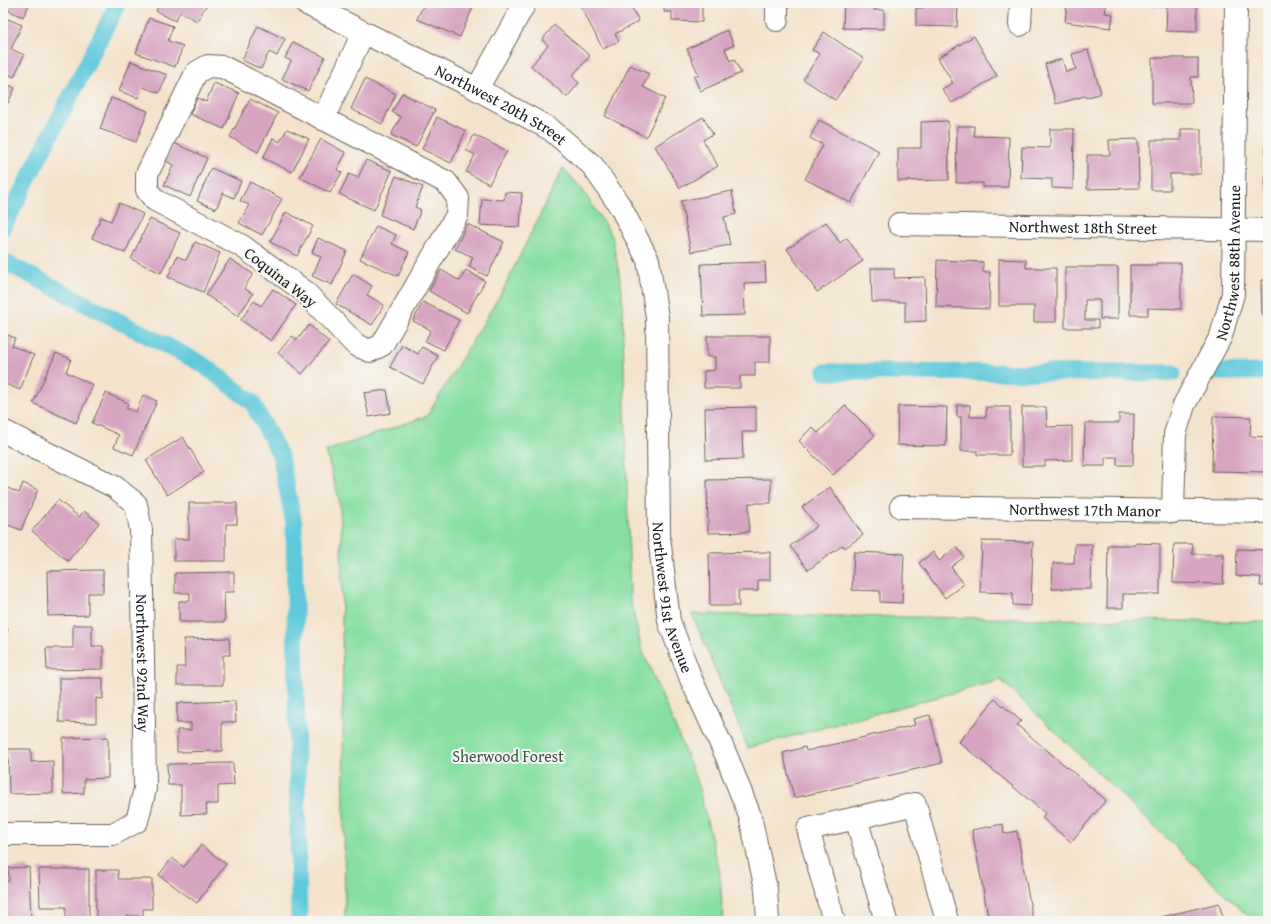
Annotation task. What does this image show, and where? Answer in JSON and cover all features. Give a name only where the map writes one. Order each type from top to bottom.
[{"type":"street","name":"Northwest 20th Street","points":[[305,3],[477,89],[550,129],[592,164],[620,206],[648,260]]},
{"type":"street","points":[[477,89],[525,3]]},
{"type":"street","points":[[1020,25],[1021,3]]},
{"type":"street","name":"Northwest 88th Avenue","points":[[1173,512],[1175,434],[1184,405],[1221,336],[1233,294],[1236,3]]},
{"type":"street","points":[[323,119],[363,33]]},
{"type":"street","name":"Coquina Way","points":[[208,66],[223,68],[323,119],[446,182],[458,198],[457,215],[382,345],[370,351],[356,345],[304,291],[242,246],[155,200],[147,190],[147,174],[196,73],[208,66]]},
{"type":"street","name":"Northwest 18th Street","points":[[899,224],[1268,230]]},
{"type":"street","name":"Northwest 91st Avenue","points":[[648,260],[657,317],[659,537],[669,621],[691,679],[726,755],[750,816],[766,889],[768,921]]},
{"type":"street","name":"Northwest 92nd Way","points":[[3,431],[115,487],[136,504],[141,530],[145,789],[137,821],[113,834],[3,834]]},
{"type":"street","name":"Northwest 17th Manor","points":[[902,507],[1173,512],[1268,512]]},
{"type":"street","points":[[834,921],[808,829],[915,804],[947,921]]},
{"type":"street","points":[[856,818],[886,921]]},
{"type":"green space","name":"Sherwood Forest","points":[[563,168],[582,189],[612,236],[622,290],[630,599],[642,650],[697,781],[720,873],[723,921],[345,921],[341,522],[339,500],[326,451],[427,416],[503,290]]},
{"type":"green space","points":[[692,614],[1268,622],[1268,921],[1253,921],[1001,680],[748,748]]},
{"type":"building","points":[[3,3],[30,3],[23,17],[3,8]]},
{"type":"building","points":[[160,3],[208,3],[197,21],[180,12],[175,21],[156,11]]},
{"type":"building","points":[[431,3],[475,3],[460,37],[417,19],[424,4],[430,7]]},
{"type":"building","points":[[579,3],[629,3],[639,21],[615,34],[619,41],[603,49]]},
{"type":"building","points":[[664,3],[702,3],[702,22],[672,21],[672,12],[664,12]]},
{"type":"building","points":[[844,3],[874,3],[874,10],[884,10],[884,29],[843,28]]},
{"type":"building","points":[[923,3],[958,3],[957,27],[916,26],[916,8],[923,8]]},
{"type":"building","points":[[1062,3],[1107,3],[1105,13],[1113,14],[1111,28],[1065,22],[1067,5]]},
{"type":"building","points":[[1153,3],[1197,3],[1197,32],[1166,31],[1167,6],[1152,6]]},
{"type":"building","points":[[3,17],[22,25],[11,49],[24,55],[14,77],[3,72]]},
{"type":"building","points":[[149,18],[173,26],[168,41],[183,46],[175,67],[136,53]]},
{"type":"building","points":[[554,25],[590,56],[572,76],[579,83],[567,97],[531,66],[548,45],[542,40]]},
{"type":"building","points":[[258,26],[285,39],[277,56],[269,52],[261,69],[242,60]]},
{"type":"building","points":[[727,30],[734,45],[725,49],[730,61],[734,59],[741,73],[700,91],[694,77],[699,75],[687,49]]},
{"type":"building","points":[[824,32],[864,59],[835,100],[803,79],[820,54],[812,50]]},
{"type":"building","points":[[974,36],[997,76],[952,103],[942,89],[953,83],[938,58]]},
{"type":"building","points":[[293,42],[325,57],[308,91],[282,79],[291,61],[285,58]]},
{"type":"building","points":[[1088,50],[1101,93],[1086,98],[1085,96],[1056,104],[1045,64],[1062,59],[1066,72],[1076,69],[1072,54]]},
{"type":"building","points":[[1152,58],[1198,58],[1198,77],[1191,77],[1192,103],[1152,103]]},
{"type":"building","points":[[131,61],[167,75],[159,93],[143,87],[138,98],[119,91]]},
{"type":"building","points":[[630,65],[649,74],[643,87],[665,98],[646,137],[605,116]]},
{"type":"building","points":[[365,79],[396,94],[382,124],[351,109]]},
{"type":"building","points":[[3,82],[15,88],[3,113]]},
{"type":"building","points":[[214,83],[239,93],[224,129],[190,114],[197,98],[206,102]]},
{"type":"building","points":[[402,93],[435,110],[416,147],[391,135],[401,117],[392,112]]},
{"type":"building","points":[[111,98],[148,111],[136,142],[100,129]]},
{"type":"building","points":[[250,99],[278,113],[258,152],[230,137]]},
{"type":"building","points":[[437,117],[466,131],[451,163],[422,149]]},
{"type":"building","points":[[703,117],[713,134],[703,140],[718,166],[680,188],[655,146]]},
{"type":"building","points":[[819,120],[879,151],[851,203],[805,179],[823,145],[810,138]]},
{"type":"building","points":[[948,121],[949,180],[898,181],[898,148],[921,148],[921,122]]},
{"type":"building","points":[[957,126],[974,126],[974,136],[1009,137],[1008,187],[983,187],[983,183],[956,183]]},
{"type":"building","points":[[287,129],[309,139],[292,172],[263,158],[273,138],[280,142]]},
{"type":"building","points":[[1050,129],[1074,129],[1073,189],[1052,188],[1052,179],[1021,178],[1022,147],[1050,148]]},
{"type":"building","points":[[1181,129],[1201,129],[1201,174],[1170,174],[1170,190],[1151,190],[1151,140],[1181,140]]},
{"type":"building","points":[[474,135],[507,151],[489,184],[466,172],[475,155],[466,150]]},
{"type":"building","points":[[321,139],[346,153],[337,170],[342,172],[330,193],[300,177]]},
{"type":"building","points":[[1138,139],[1139,188],[1087,189],[1087,155],[1110,155],[1109,140]]},
{"type":"building","points":[[174,143],[207,158],[190,197],[164,185],[173,165],[166,161]]},
{"type":"building","points":[[1266,143],[1268,143],[1268,189],[1265,189]]},
{"type":"building","points":[[366,160],[392,171],[374,210],[339,194],[349,174],[358,178]]},
{"type":"building","points":[[211,168],[241,181],[234,198],[223,193],[216,209],[197,201]]},
{"type":"building","points":[[396,176],[423,187],[415,207],[421,210],[413,229],[380,215]]},
{"type":"building","points":[[250,182],[282,199],[262,235],[239,223],[249,205],[240,201]]},
{"type":"building","points":[[732,191],[736,214],[724,217],[730,245],[691,252],[681,201]]},
{"type":"building","points":[[505,192],[522,193],[520,227],[480,225],[482,199],[504,200]]},
{"type":"building","points":[[119,203],[143,214],[125,253],[92,238],[101,217],[111,221]]},
{"type":"building","points":[[286,212],[313,226],[297,256],[270,242]]},
{"type":"building","points":[[150,219],[180,233],[161,273],[131,259]]},
{"type":"building","points":[[826,222],[840,243],[847,238],[863,261],[817,292],[787,249]]},
{"type":"building","points":[[467,224],[504,242],[487,276],[469,267],[473,257],[455,249]]},
{"type":"building","points":[[376,226],[396,235],[392,244],[409,252],[398,276],[360,259]]},
{"type":"building","points":[[318,238],[347,251],[332,285],[312,276],[321,257],[312,252]]},
{"type":"building","points":[[195,242],[220,253],[203,292],[168,277],[177,256],[186,260]]},
{"type":"building","points":[[230,259],[253,274],[244,288],[253,294],[238,316],[206,295]]},
{"type":"building","points":[[999,259],[1026,260],[1026,268],[1056,268],[1056,322],[1034,322],[1034,306],[999,306]]},
{"type":"building","points":[[937,260],[983,262],[983,272],[990,272],[989,309],[936,307]]},
{"type":"building","points":[[765,262],[766,282],[744,283],[745,315],[703,316],[701,264]]},
{"type":"building","points":[[1156,263],[1181,263],[1181,309],[1148,308],[1148,315],[1130,315],[1130,265],[1156,265]]},
{"type":"building","points":[[1065,267],[1118,267],[1118,319],[1100,319],[1100,300],[1085,300],[1085,320],[1098,320],[1098,328],[1065,328]]},
{"type":"building","points":[[871,268],[894,268],[894,278],[925,277],[926,321],[905,322],[905,302],[872,302]]},
{"type":"building","points":[[441,270],[460,281],[466,270],[485,281],[467,313],[429,291]]},
{"type":"building","points":[[353,274],[372,286],[367,295],[384,305],[372,325],[336,304]]},
{"type":"building","points":[[1261,280],[1268,280],[1268,313],[1262,314]]},
{"type":"building","points":[[273,289],[296,305],[271,341],[241,320],[254,301],[261,306]]},
{"type":"building","points":[[423,302],[459,320],[444,350],[425,341],[431,330],[413,321]]},
{"type":"building","points":[[309,325],[329,342],[302,374],[278,353],[292,336],[297,340]]},
{"type":"building","points":[[3,333],[15,338],[12,346],[34,355],[20,390],[3,383]]},
{"type":"building","points":[[707,336],[770,336],[770,362],[755,362],[755,376],[740,376],[740,388],[704,388],[704,371],[715,370],[715,357],[707,357]]},
{"type":"building","points":[[402,345],[418,354],[422,347],[438,356],[423,384],[390,367]]},
{"type":"building","points":[[56,353],[71,359],[66,372],[93,385],[76,423],[33,403]]},
{"type":"building","points":[[387,390],[391,413],[369,417],[364,393]]},
{"type":"building","points":[[106,393],[128,403],[126,408],[136,412],[143,395],[157,401],[133,455],[114,447],[119,435],[92,423]]},
{"type":"building","points":[[845,405],[875,435],[833,475],[799,441],[812,427],[818,433]]},
{"type":"building","points":[[957,405],[970,405],[970,417],[986,417],[986,407],[1010,407],[1010,455],[977,455],[977,451],[961,451],[961,417],[957,417]]},
{"type":"building","points":[[898,406],[947,407],[946,446],[897,445]]},
{"type":"building","points":[[756,407],[756,432],[742,432],[743,459],[706,460],[705,408]]},
{"type":"building","points":[[1022,407],[1046,407],[1047,427],[1072,426],[1072,460],[1045,461],[1045,466],[1022,466]]},
{"type":"building","points":[[1119,414],[1134,414],[1133,465],[1117,465],[1117,457],[1105,457],[1105,466],[1084,466],[1085,423],[1119,423]]},
{"type":"building","points":[[1213,416],[1251,417],[1250,436],[1266,437],[1265,472],[1212,471]]},
{"type":"building","points":[[183,437],[204,472],[167,495],[146,460]]},
{"type":"building","points":[[771,479],[771,503],[749,503],[749,532],[708,533],[707,480]]},
{"type":"building","points":[[23,483],[38,490],[21,530],[3,523],[3,486],[19,493]]},
{"type":"building","points":[[830,487],[863,535],[845,548],[843,545],[808,570],[790,546],[817,526],[802,507]]},
{"type":"building","points":[[58,500],[79,517],[84,511],[99,523],[68,561],[32,531]]},
{"type":"building","points":[[189,503],[237,503],[237,524],[226,524],[226,561],[174,561],[174,539],[189,539]]},
{"type":"building","points":[[982,541],[1033,542],[1031,606],[1013,605],[1013,593],[980,592]]},
{"type":"building","points":[[1135,543],[1160,544],[1160,594],[1123,594],[1123,608],[1107,608],[1108,545],[1135,545]]},
{"type":"building","points":[[1075,544],[1092,544],[1091,589],[1052,589],[1053,563],[1074,563]]},
{"type":"building","points":[[1174,544],[1193,544],[1192,554],[1224,554],[1223,584],[1173,583]]},
{"type":"building","points":[[957,547],[964,557],[951,567],[964,584],[945,598],[919,563],[933,552],[939,561]]},
{"type":"building","points":[[1237,549],[1268,550],[1268,586],[1260,586],[1261,577],[1236,576]]},
{"type":"building","points":[[770,552],[770,580],[758,580],[758,591],[738,591],[739,606],[710,606],[709,553]]},
{"type":"building","points":[[854,552],[904,554],[902,603],[880,602],[880,591],[852,590]]},
{"type":"building","points":[[103,570],[103,593],[88,593],[88,615],[48,616],[47,571]]},
{"type":"building","points":[[234,572],[234,592],[224,592],[225,622],[179,622],[179,601],[190,601],[190,593],[175,593],[175,573]]},
{"type":"building","points":[[73,625],[92,625],[92,646],[103,646],[103,669],[47,670],[46,648],[73,648]]},
{"type":"building","points":[[3,628],[8,629],[3,645]]},
{"type":"building","points":[[229,638],[230,655],[223,655],[223,685],[177,685],[177,667],[185,667],[184,639]]},
{"type":"building","points":[[59,678],[103,678],[103,699],[96,698],[96,723],[59,722]]},
{"type":"building","points":[[995,699],[1021,721],[1017,725],[1106,800],[1071,842],[1042,818],[1045,813],[959,742]]},
{"type":"building","points":[[235,701],[236,722],[222,722],[222,751],[177,752],[177,730],[191,730],[191,723],[177,723],[177,703]]},
{"type":"building","points":[[930,715],[942,763],[794,798],[783,753],[805,747],[806,751],[915,725],[913,719]]},
{"type":"building","points":[[108,737],[108,778],[84,779],[84,793],[63,794],[63,738]]},
{"type":"building","points":[[8,749],[31,749],[31,762],[53,761],[53,793],[9,794]]},
{"type":"building","points":[[233,763],[234,785],[218,786],[218,804],[206,804],[207,814],[181,815],[181,785],[168,785],[167,764]]},
{"type":"building","points":[[1003,824],[1004,834],[1017,831],[1033,921],[989,921],[972,830]]},
{"type":"building","points":[[201,845],[226,864],[197,903],[159,875],[172,858],[184,867]]},
{"type":"building","points":[[29,867],[31,921],[3,921],[3,882],[9,881],[8,868]]},
{"type":"building","points":[[39,869],[89,869],[89,918],[66,918],[66,907],[40,907]]},
{"type":"building","points":[[96,870],[118,870],[118,879],[152,879],[152,909],[143,909],[143,916],[127,916],[128,921],[96,921]]},
{"type":"building","points":[[1219,903],[1224,921],[1149,921],[1149,920]]},
{"type":"waterway","points":[[3,228],[118,3]]},
{"type":"waterway","points":[[3,261],[202,364],[252,402],[280,455],[294,523],[299,921]]},
{"type":"waterway","points":[[825,372],[1173,373]]},
{"type":"waterway","points":[[1218,372],[1268,372]]}]
